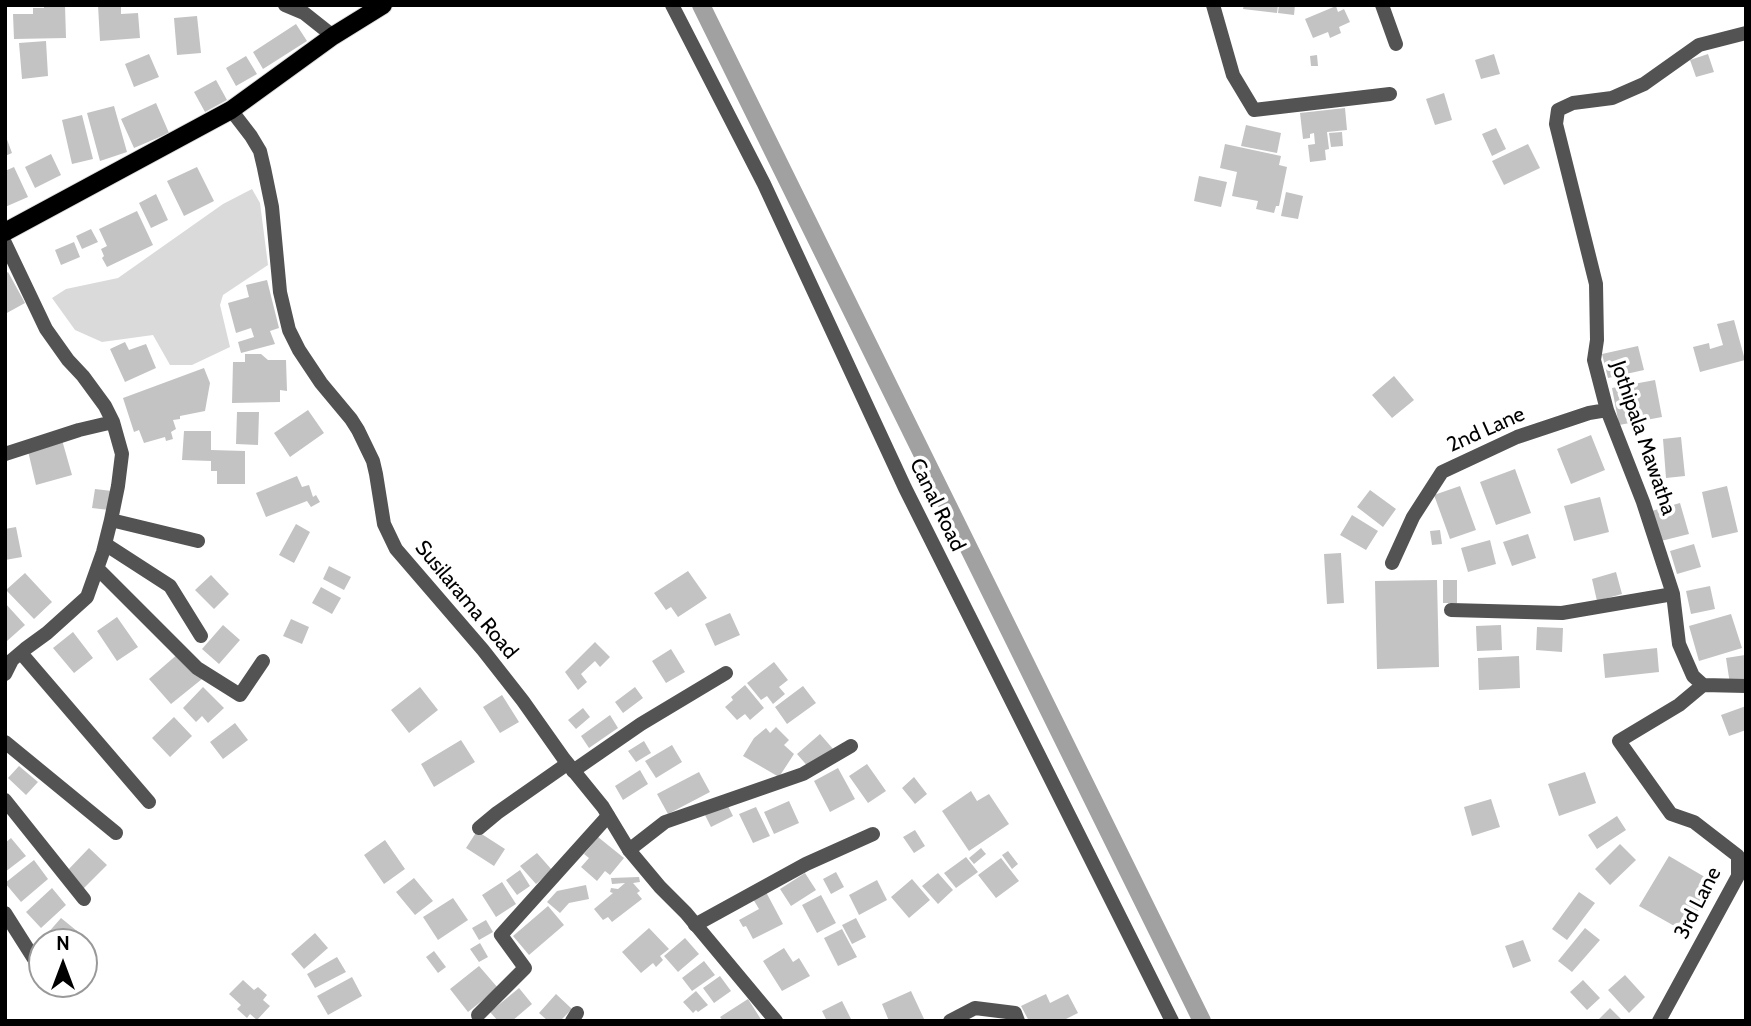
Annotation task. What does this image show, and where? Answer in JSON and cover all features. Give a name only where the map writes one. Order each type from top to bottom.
[{"type":"main road","points":[[5,232],[231,110],[333,36],[383,5]]},
{"type":"street","points":[[285,5],[304,13],[333,36]]},
{"type":"street","name":"Canal Road","points":[[672,5],[764,184],[905,488],[1172,1021]]},
{"type":"street","points":[[1213,5],[1233,75],[1254,110],[1390,94]]},
{"type":"street","points":[[1382,5],[1396,44]]},
{"type":"street","name":"Jothipala Mawatha","points":[[1703,685],[1693,676],[1679,643],[1673,594],[1643,502],[1607,410],[1594,360],[1597,340],[1596,284],[1556,124],[1558,110],[1573,103],[1612,98],[1644,84],[1699,45],[1746,33]]},
{"type":"street","name":"Susilarama Road","points":[[231,110],[260,151],[272,207],[280,292],[289,330],[321,383],[358,430],[373,461],[384,524],[396,549],[523,701],[608,816],[629,850],[776,1021]]},
{"type":"street","points":[[5,243],[46,329],[105,406],[113,422],[122,454],[111,520],[98,569],[87,597],[47,634],[11,660],[149,802]]},
{"type":"street","name":"2nd Lane","points":[[1392,563],[1413,517],[1442,472],[1517,437],[1589,413],[1607,410]]},
{"type":"street","points":[[5,454],[113,422]]},
{"type":"street","points":[[111,520],[198,541]]},
{"type":"street","points":[[105,544],[170,586],[201,636]]},
{"type":"street","points":[[98,569],[229,701]]},
{"type":"street","points":[[1451,610],[1562,613],[1673,594]]},
{"type":"street","points":[[197,668],[240,695],[263,660]]},
{"type":"street","points":[[479,828],[497,813],[570,767],[726,673]]},
{"type":"street","points":[[1703,685],[1746,686]]},
{"type":"street","name":"3rd Lane","points":[[1659,1021],[1738,876],[1738,856],[1694,822],[1671,814],[1619,741],[1679,705],[1703,685]]},
{"type":"street","points":[[5,742],[116,833]]},
{"type":"street","points":[[629,850],[665,822],[803,774],[851,746]]},
{"type":"street","points":[[5,800],[84,899]]},
{"type":"street","points":[[478,1015],[525,968],[501,935],[608,816]]},
{"type":"street","points":[[695,925],[806,864],[873,834]]},
{"type":"street","points":[[5,913],[28,949]]},
{"type":"street","points":[[950,1021],[975,1008],[1015,1013],[1018,1021]]},
{"type":"shaded area","points":[[252,189],[260,203],[268,265],[223,295],[220,305],[230,347],[192,365],[170,365],[153,335],[102,342],[75,330],[52,298],[66,289],[118,278],[223,204]]},
{"type":"building","points":[[44,5],[65,5],[66,38],[14,39],[13,14],[33,14],[33,8],[44,8]]},
{"type":"building","points":[[98,5],[121,5],[121,14],[138,13],[140,38],[100,41]]},
{"type":"building","points":[[1244,5],[1278,5],[1277,13],[1243,9]]},
{"type":"building","points":[[1279,5],[1295,5],[1294,15],[1278,13]]},
{"type":"building","points":[[1336,6],[1338,12],[1344,9],[1350,22],[1339,27],[1341,33],[1330,38],[1328,32],[1313,38],[1305,19]]},
{"type":"building","points":[[197,16],[201,53],[177,55],[174,18]]},
{"type":"building","points":[[296,24],[307,41],[263,69],[253,52]]},
{"type":"building","points":[[46,41],[48,76],[22,79],[19,43]]},
{"type":"building","points":[[149,54],[159,77],[134,87],[125,64]]},
{"type":"building","points":[[1494,54],[1500,74],[1481,79],[1475,60]]},
{"type":"building","points":[[1708,54],[1714,72],[1696,77],[1690,60]]},
{"type":"building","points":[[1317,55],[1318,66],[1311,66],[1310,56]]},
{"type":"building","points":[[246,56],[257,74],[236,86],[226,68]]},
{"type":"building","points":[[216,80],[227,100],[205,112],[194,92]]},
{"type":"building","points":[[1444,93],[1452,120],[1435,125],[1426,99]]},
{"type":"building","points":[[156,103],[169,133],[134,148],[121,119]]},
{"type":"building","points":[[114,106],[127,152],[100,161],[87,113]]},
{"type":"building","points":[[1345,108],[1347,130],[1327,132],[1329,149],[1325,150],[1326,160],[1310,162],[1308,145],[1315,144],[1314,133],[1310,134],[1310,138],[1303,139],[1300,113]]},
{"type":"building","points":[[82,115],[93,159],[72,164],[62,120]]},
{"type":"building","points":[[1246,125],[1281,133],[1277,153],[1241,146]]},
{"type":"building","points":[[1496,128],[1506,149],[1492,156],[1482,134]]},
{"type":"building","points":[[1342,132],[1343,146],[1331,147],[1329,133]]},
{"type":"building","points":[[5,134],[12,153],[5,156]]},
{"type":"building","points":[[1225,144],[1281,156],[1279,165],[1287,167],[1279,206],[1276,206],[1274,213],[1256,209],[1258,201],[1232,196],[1237,172],[1220,168]]},
{"type":"building","points":[[1528,144],[1540,168],[1504,185],[1492,161]]},
{"type":"building","points":[[51,154],[61,175],[35,188],[25,167]]},
{"type":"building","points":[[14,167],[28,197],[5,207],[5,171]]},
{"type":"building","points":[[197,167],[214,201],[184,216],[167,181]]},
{"type":"building","points":[[1199,176],[1227,182],[1221,207],[1194,201]]},
{"type":"building","points":[[1286,192],[1303,196],[1298,219],[1281,216]]},
{"type":"building","points":[[156,194],[168,220],[151,228],[139,203]]},
{"type":"building","points":[[137,211],[153,245],[107,267],[101,249],[107,246],[99,229]]},
{"type":"building","points":[[91,229],[98,242],[82,249],[76,236]]},
{"type":"building","points":[[74,242],[80,257],[61,265],[55,250]]},
{"type":"building","points":[[8,272],[25,303],[5,314],[5,274]]},
{"type":"building","points":[[267,280],[279,328],[270,331],[275,344],[241,353],[238,342],[254,337],[251,328],[236,333],[228,303],[249,297],[246,285]]},
{"type":"building","points":[[1734,320],[1745,360],[1700,372],[1693,347],[1709,343],[1710,349],[1723,345],[1717,324]]},
{"type":"building","points":[[125,342],[129,350],[146,344],[156,368],[125,382],[110,349]]},
{"type":"building","points":[[1638,346],[1644,370],[1608,378],[1602,354]]},
{"type":"building","points":[[245,354],[261,354],[268,360],[286,360],[287,391],[280,390],[280,402],[232,403],[233,362],[245,362]]},
{"type":"building","points":[[204,368],[210,383],[205,411],[173,420],[176,429],[171,432],[173,439],[166,441],[165,437],[144,443],[139,430],[134,432],[123,398]]},
{"type":"building","points":[[1394,376],[1414,400],[1392,418],[1372,395]]},
{"type":"building","points":[[1655,380],[1662,417],[1619,425],[1612,388]]},
{"type":"building","points":[[308,410],[324,433],[290,457],[274,433]]},
{"type":"building","points":[[237,412],[259,412],[258,445],[236,444]]},
{"type":"building","points":[[184,431],[211,431],[211,450],[245,451],[245,484],[217,484],[217,471],[211,471],[211,461],[182,460]]},
{"type":"building","points":[[1591,435],[1605,470],[1571,484],[1557,449]]},
{"type":"building","points":[[1681,437],[1685,476],[1666,478],[1663,439]]},
{"type":"building","points":[[62,440],[72,475],[36,485],[28,451]]},
{"type":"building","points":[[1515,469],[1531,513],[1496,525],[1480,482]]},
{"type":"building","points":[[297,476],[302,487],[309,485],[313,497],[316,495],[320,502],[311,507],[307,501],[266,517],[256,493]]},
{"type":"building","points":[[1460,486],[1476,530],[1450,539],[1434,495]]},
{"type":"building","points":[[1727,486],[1738,532],[1712,538],[1702,492]]},
{"type":"building","points":[[95,489],[112,491],[109,510],[92,508]]},
{"type":"building","points":[[1370,490],[1396,509],[1383,527],[1357,507]]},
{"type":"building","points":[[1600,497],[1609,532],[1574,541],[1564,506]]},
{"type":"building","points":[[1680,503],[1689,534],[1657,542],[1648,512]]},
{"type":"building","points":[[1352,515],[1378,531],[1366,550],[1340,535]]},
{"type":"building","points":[[296,524],[310,532],[294,563],[279,555]]},
{"type":"building","points":[[16,527],[22,557],[5,560],[5,529]]},
{"type":"building","points":[[1440,530],[1442,544],[1432,545],[1430,531]]},
{"type":"building","points":[[1528,534],[1536,558],[1512,566],[1503,542]]},
{"type":"building","points":[[1490,540],[1496,564],[1468,572],[1461,548]]},
{"type":"building","points":[[1694,544],[1701,567],[1677,574],[1670,551]]},
{"type":"building","points":[[1341,553],[1344,603],[1327,604],[1324,554]]},
{"type":"building","points":[[329,566],[351,577],[344,590],[323,579]]},
{"type":"building","points":[[688,571],[707,598],[678,617],[671,607],[666,610],[654,593]]},
{"type":"building","points":[[1616,572],[1622,594],[1597,601],[1592,579]]},
{"type":"building","points":[[25,573],[52,602],[34,619],[6,590]]},
{"type":"building","points":[[211,575],[229,594],[214,609],[195,590]]},
{"type":"building","points":[[1437,580],[1439,667],[1377,669],[1375,581]]},
{"type":"building","points":[[1443,580],[1457,580],[1457,603],[1443,603]]},
{"type":"building","points":[[1710,586],[1715,609],[1691,614],[1686,591]]},
{"type":"building","points":[[321,587],[341,598],[332,614],[312,603]]},
{"type":"building","points":[[5,603],[25,625],[7,641],[5,640]]},
{"type":"building","points":[[730,613],[740,635],[715,646],[705,624]]},
{"type":"building","points":[[1731,614],[1742,648],[1699,661],[1689,626]]},
{"type":"building","points":[[117,617],[138,647],[117,661],[97,631]]},
{"type":"building","points":[[291,619],[309,627],[302,644],[283,636]]},
{"type":"building","points":[[223,625],[240,640],[219,664],[202,649]]},
{"type":"building","points":[[1501,625],[1502,650],[1477,651],[1476,626]]},
{"type":"building","points":[[1537,627],[1563,628],[1562,652],[1536,650]]},
{"type":"building","points":[[73,632],[93,658],[74,673],[53,648]]},
{"type":"building","points":[[595,642],[610,657],[600,667],[595,661],[581,674],[587,682],[578,690],[565,672]]},
{"type":"building","points":[[1657,648],[1659,672],[1605,678],[1603,654]]},
{"type":"building","points":[[671,649],[685,672],[666,683],[652,661]]},
{"type":"building","points":[[179,653],[202,679],[171,704],[149,679]]},
{"type":"building","points":[[1745,655],[1746,681],[1730,684],[1726,658]]},
{"type":"building","points":[[1519,656],[1520,688],[1479,690],[1478,658]]},
{"type":"building","points":[[774,662],[788,680],[779,687],[785,694],[773,704],[767,696],[761,700],[747,683]]},
{"type":"building","points":[[745,685],[764,708],[750,720],[745,714],[737,720],[725,707],[733,700],[731,697]]},
{"type":"building","points":[[803,686],[816,703],[787,724],[775,707]]},
{"type":"building","points":[[203,687],[224,708],[208,723],[202,716],[196,722],[183,708]]},
{"type":"building","points":[[420,687],[438,710],[409,733],[391,710]]},
{"type":"building","points":[[635,687],[643,698],[623,713],[615,702]]},
{"type":"building","points":[[502,695],[519,722],[500,733],[483,707]]},
{"type":"building","points":[[1746,706],[1746,730],[1729,736],[1721,715]]},
{"type":"building","points":[[583,708],[590,717],[576,729],[568,720]]},
{"type":"building","points":[[610,715],[618,728],[589,748],[581,736]]},
{"type":"building","points":[[174,717],[192,736],[170,757],[152,738]]},
{"type":"building","points":[[235,723],[248,740],[223,759],[210,742]]},
{"type":"building","points":[[776,727],[789,740],[784,745],[794,754],[779,777],[743,756],[754,738],[766,728],[770,733]]},
{"type":"building","points":[[820,734],[834,750],[810,769],[797,754]]},
{"type":"building","points":[[461,740],[475,762],[434,787],[421,764]]},
{"type":"building","points":[[644,741],[651,753],[636,762],[628,751]]},
{"type":"building","points":[[672,745],[682,762],[656,778],[645,761]]},
{"type":"building","points":[[867,764],[886,791],[868,803],[849,776]]},
{"type":"building","points":[[19,766],[38,782],[26,795],[8,778]]},
{"type":"building","points":[[838,768],[855,799],[830,812],[814,781]]},
{"type":"building","points":[[640,770],[648,784],[623,800],[615,786]]},
{"type":"building","points":[[699,772],[710,792],[668,814],[657,794]]},
{"type":"building","points":[[1585,772],[1596,803],[1559,816],[1548,784]]},
{"type":"building","points":[[914,777],[927,794],[915,804],[902,788]]},
{"type":"building","points":[[971,791],[977,801],[989,794],[1009,824],[969,851],[942,811]]},
{"type":"building","points":[[1491,799],[1500,827],[1472,836],[1464,807]]},
{"type":"building","points":[[789,801],[799,823],[774,834],[764,812]]},
{"type":"building","points":[[727,804],[733,816],[711,827],[705,815]]},
{"type":"building","points":[[756,807],[770,836],[753,843],[739,814]]},
{"type":"building","points":[[1617,816],[1626,830],[1597,849],[1588,835]]},
{"type":"building","points":[[915,830],[925,846],[914,853],[903,837]]},
{"type":"building","points":[[477,831],[505,849],[494,866],[466,848]]},
{"type":"building","points":[[598,837],[624,858],[610,875],[605,871],[597,881],[581,867],[589,858],[584,854]]},
{"type":"building","points":[[11,838],[26,856],[5,872],[5,843]]},
{"type":"building","points":[[385,840],[405,869],[384,884],[364,855]]},
{"type":"building","points":[[1620,844],[1636,860],[1610,885],[1595,869]]},
{"type":"building","points":[[89,848],[107,865],[83,889],[66,872]]},
{"type":"building","points":[[981,848],[986,854],[974,864],[969,858]]},
{"type":"building","points":[[1008,851],[1018,864],[1012,869],[1002,855]]},
{"type":"building","points":[[537,853],[552,870],[536,884],[520,866]]},
{"type":"building","points":[[1669,856],[1715,883],[1685,932],[1639,906]]},
{"type":"building","points":[[966,857],[978,872],[956,888],[944,873]]},
{"type":"building","points":[[1001,858],[1019,881],[996,898],[978,875]]},
{"type":"building","points":[[34,860],[48,879],[21,902],[5,883]]},
{"type":"building","points":[[520,870],[530,886],[517,895],[506,880]]},
{"type":"building","points":[[836,872],[844,887],[831,894],[823,879]]},
{"type":"building","points":[[805,873],[816,890],[791,906],[780,889]]},
{"type":"building","points":[[938,873],[953,890],[938,904],[922,886]]},
{"type":"building","points":[[639,877],[640,882],[633,883],[640,891],[637,893],[642,899],[612,922],[608,917],[603,920],[594,909],[613,893],[610,892],[611,888],[618,889],[625,883],[612,884],[611,878]]},
{"type":"building","points":[[414,878],[433,901],[415,915],[396,892]]},
{"type":"building","points":[[912,879],[930,900],[909,918],[891,897]]},
{"type":"building","points":[[877,880],[887,900],[859,915],[849,895]]},
{"type":"building","points":[[502,882],[516,904],[496,917],[482,895]]},
{"type":"building","points":[[586,885],[589,899],[569,903],[560,913],[547,902],[557,891]]},
{"type":"building","points":[[52,888],[66,905],[41,928],[26,912]]},
{"type":"building","points":[[766,892],[783,924],[753,939],[739,920],[759,909],[753,899]]},
{"type":"building","points":[[1579,892],[1595,903],[1567,940],[1552,929]]},
{"type":"building","points":[[821,895],[836,923],[817,933],[802,905]]},
{"type":"building","points":[[453,898],[468,920],[438,940],[423,917]]},
{"type":"building","points":[[548,906],[564,925],[529,955],[513,936]]},
{"type":"building","points":[[61,918],[73,928],[52,928]]},
{"type":"building","points":[[856,918],[866,937],[852,944],[842,925]]},
{"type":"building","points":[[486,920],[493,932],[479,940],[472,928]]},
{"type":"building","points":[[649,928],[669,949],[660,956],[663,960],[656,967],[653,963],[641,973],[622,952]]},
{"type":"building","points":[[1585,928],[1600,940],[1572,972],[1558,961]]},
{"type":"building","points":[[842,929],[857,957],[838,966],[824,938]]},
{"type":"building","points":[[315,933],[328,948],[304,969],[291,954]]},
{"type":"building","points":[[685,938],[699,954],[678,972],[664,956]]},
{"type":"building","points":[[1523,940],[1531,961],[1513,968],[1505,946]]},
{"type":"building","points":[[480,943],[488,957],[479,962],[470,949]]},
{"type":"building","points":[[784,948],[793,962],[799,958],[810,976],[782,991],[763,961]]},
{"type":"building","points":[[434,951],[446,967],[438,973],[426,957]]},
{"type":"building","points":[[337,957],[346,972],[315,988],[307,974]]},
{"type":"building","points":[[704,961],[715,975],[692,991],[682,978]]},
{"type":"building","points":[[479,966],[498,988],[468,1012],[450,989]]},
{"type":"building","points":[[1625,975],[1645,997],[1629,1013],[1608,990]]},
{"type":"building","points":[[720,976],[731,991],[714,1003],[703,988]]},
{"type":"building","points":[[352,977],[362,996],[328,1015],[317,996]]},
{"type":"building","points":[[243,980],[254,990],[258,987],[267,995],[263,1000],[270,1006],[257,1020],[250,1014],[247,1018],[237,1009],[241,1005],[229,994]]},
{"type":"building","points":[[1583,980],[1600,998],[1587,1010],[1570,992]]},
{"type":"building","points":[[519,988],[532,1004],[512,1021],[498,1021],[490,1012]]},
{"type":"building","points":[[696,991],[708,1005],[693,1013],[683,1002]]},
{"type":"building","points":[[911,991],[925,1021],[889,1021],[882,1004]]},
{"type":"building","points":[[556,994],[572,1009],[560,1021],[548,1021],[539,1013]]},
{"type":"building","points":[[1046,994],[1050,1003],[1068,994],[1078,1013],[1062,1021],[1029,1021],[1021,1006]]},
{"type":"building","points":[[748,999],[762,1021],[723,1021],[720,1017]]},
{"type":"building","points":[[842,1001],[852,1021],[827,1021],[822,1011]]},
{"type":"building","points":[[1610,1008],[1623,1021],[1597,1021]]},
{"type":"waterway","points":[[701,5],[1202,1021]]}]
